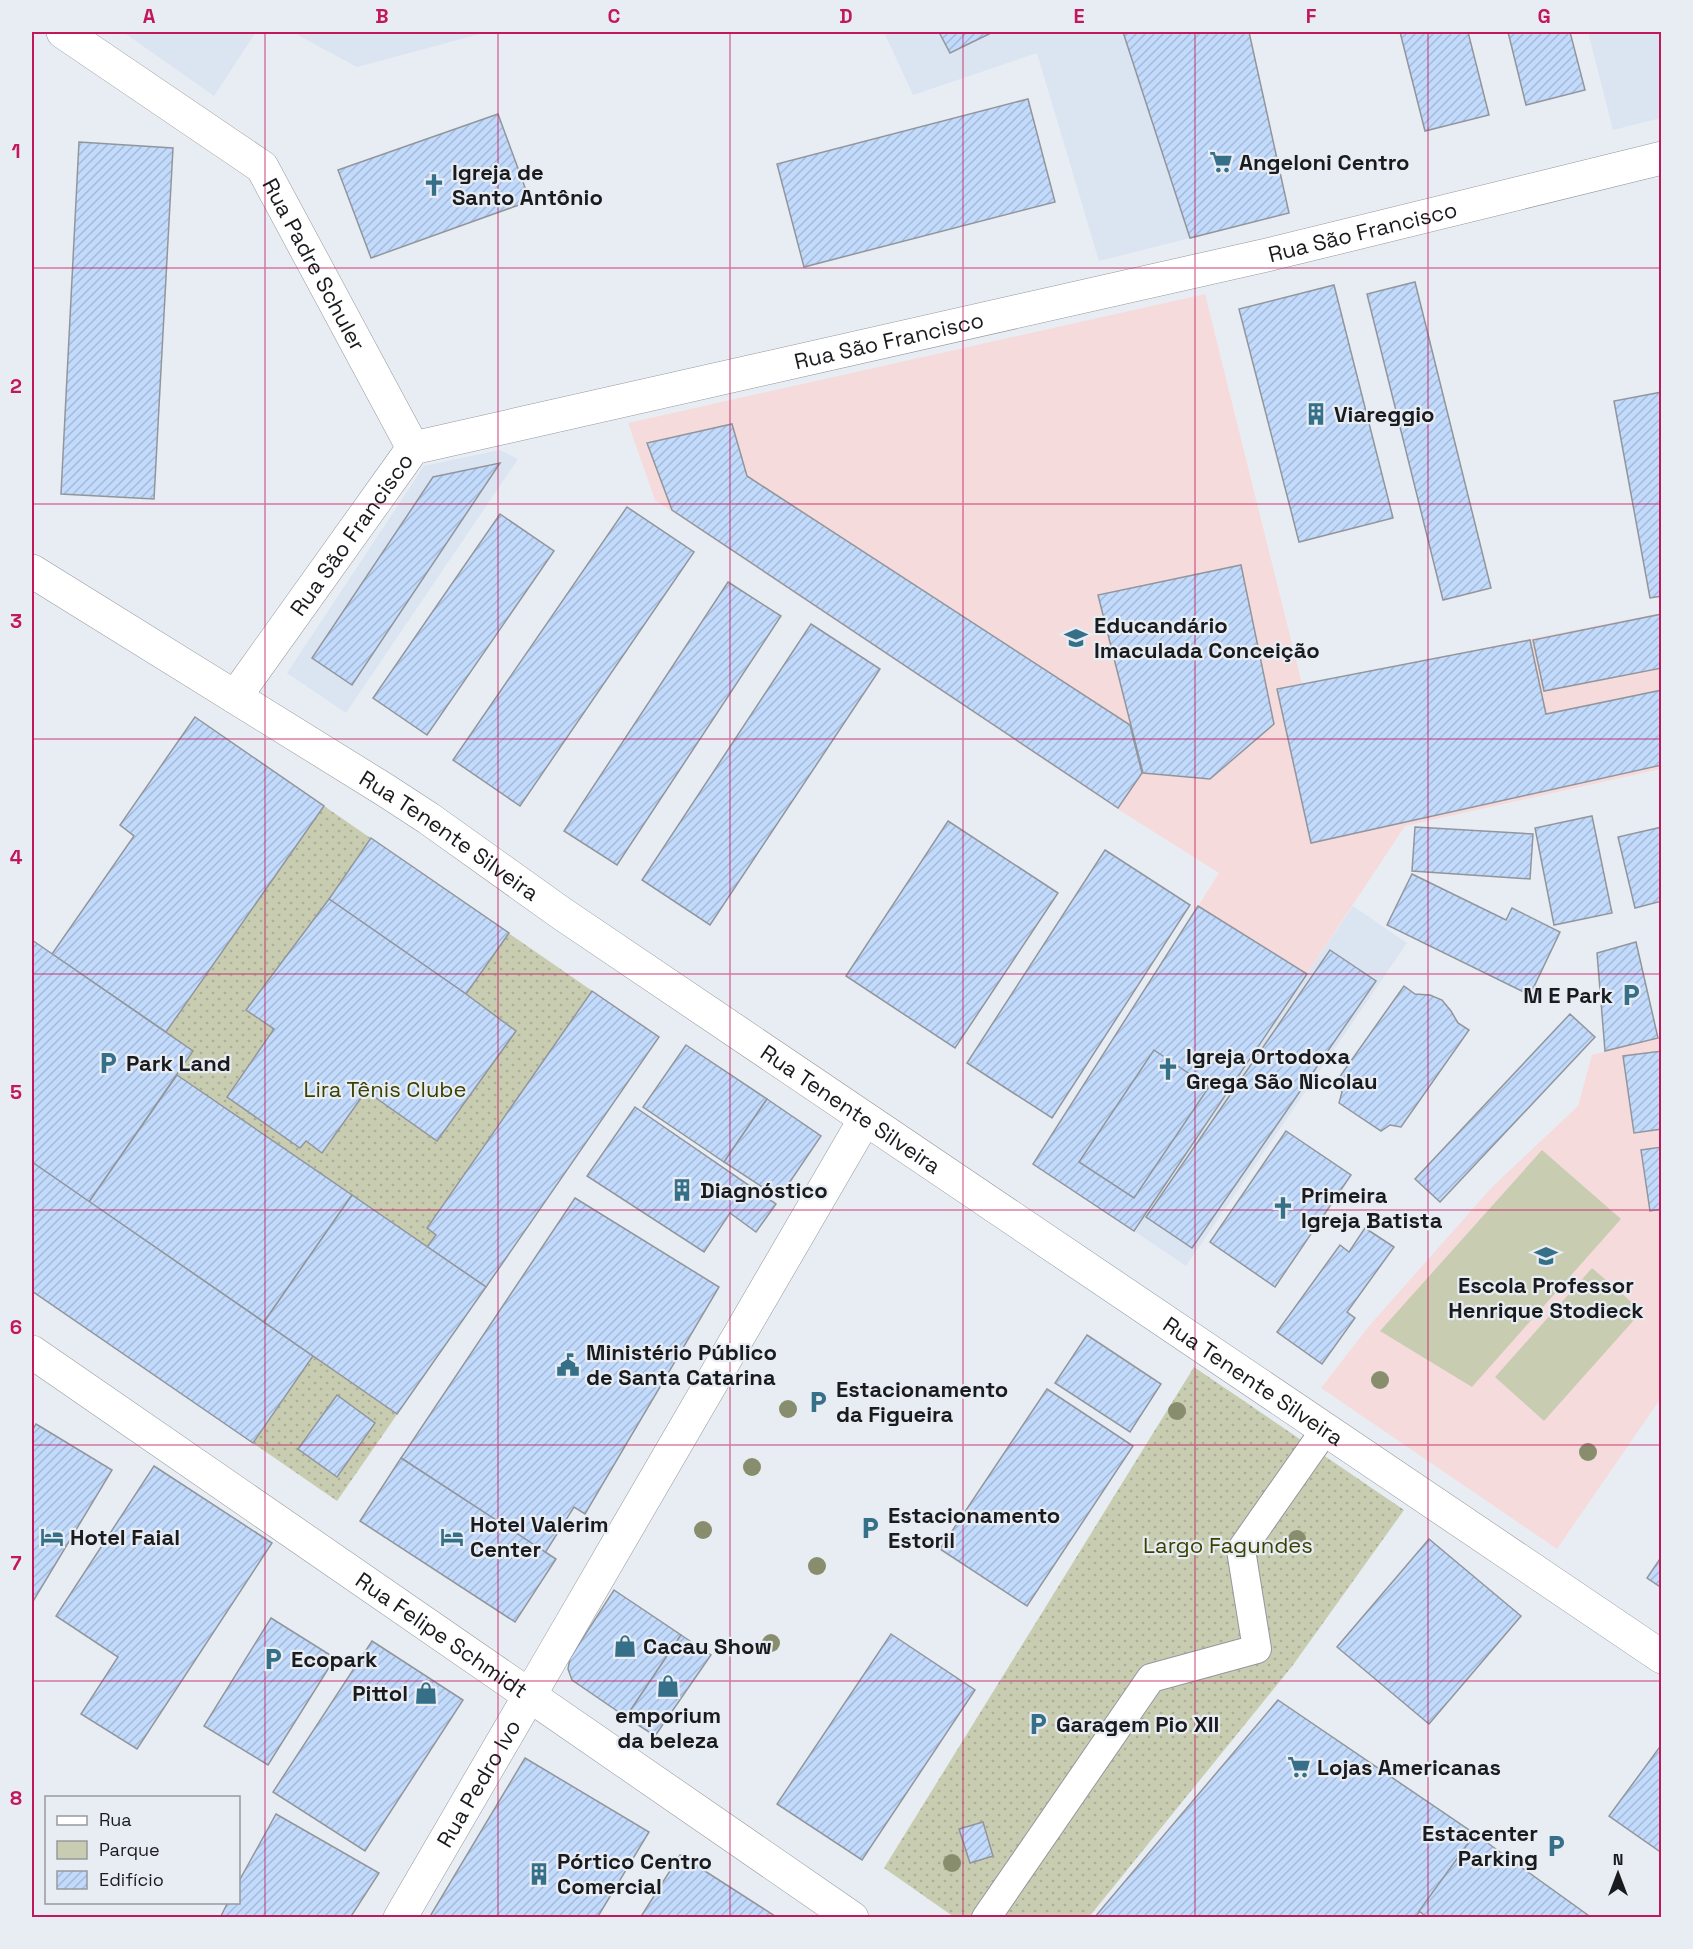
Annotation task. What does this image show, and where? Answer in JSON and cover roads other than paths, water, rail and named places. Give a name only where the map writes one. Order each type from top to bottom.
[{"type":"street","name":"Rua Padre Schuler","points":[[63,32],[262,167],[413,448]]},
{"type":"street","name":"Rua São Francisco","points":[[235,698],[413,448],[1250,259],[1662,158]]},
{"type":"street","name":"Rua Tenente Silveira","points":[[32,570],[428,818],[571,920],[1662,1657]]},
{"type":"street","name":"Rua Pedro Ivo","points":[[400,1917],[865,1119]]},
{"type":"street","name":"Rua Felipe Schmidt","points":[[32,1352],[852,1917]]},
{"type":"street","points":[[986,1917],[1151,1678],[1257,1649],[1242,1550],[1325,1430]]},
{"type":"place","name":"Angeloni Centro","points":[[1221,162]]},
{"type":"place","name":"Igreja de Santo Antônio","points":[[434,185]]},
{"type":"place","name":"Viareggio","points":[[1316,414]]},
{"type":"place","name":"Educandário Imaculada Conceição","points":[[1076,638]]},
{"type":"place","name":"M E Park","points":[[1631,995]]},
{"type":"place","name":"Park Land","points":[[108,1063]]},
{"type":"place","name":"Igreja Ortodoxa Grega São Nicolau","points":[[1168,1069]]},
{"type":"place","name":"Diagnóstico","points":[[682,1190]]},
{"type":"place","name":"Primeira Igreja Batista","points":[[1283,1208]]},
{"type":"place","name":"Escola Professor Henrique Stodieck","points":[[1546,1256]]},
{"type":"place","name":"Ministério Público de Santa Catarina","points":[[568,1365]]},
{"type":"place","name":"Estacionamento da Figueira","points":[[818,1402]]},
{"type":"place","name":"Estacionamento Estoril","points":[[870,1528]]},
{"type":"place","name":"Hotel Faial","points":[[52,1537]]},
{"type":"place","name":"Hotel Valerim Center","points":[[452,1537]]},
{"type":"place","name":"Cacau Show","points":[[625,1646]]},
{"type":"place","name":"Ecopark","points":[[273,1659]]},
{"type":"place","name":"emporium da beleza","points":[[668,1686]]},
{"type":"place","name":"Pittol","points":[[426,1693]]},
{"type":"place","name":"Garagem Pio XII","points":[[1038,1724]]},
{"type":"place","name":"Lojas Americanas","points":[[1299,1767]]},
{"type":"place","name":"Estacenter Parking","points":[[1556,1846]]},
{"type":"place","name":"Pórtico Centro Comercial","points":[[539,1874]]},
{"type":"park label","name":"Lira Tênis Clube","points":[[385,1089]]},
{"type":"park label","name":"Largo Fagundes","points":[[1228,1545]]}]
